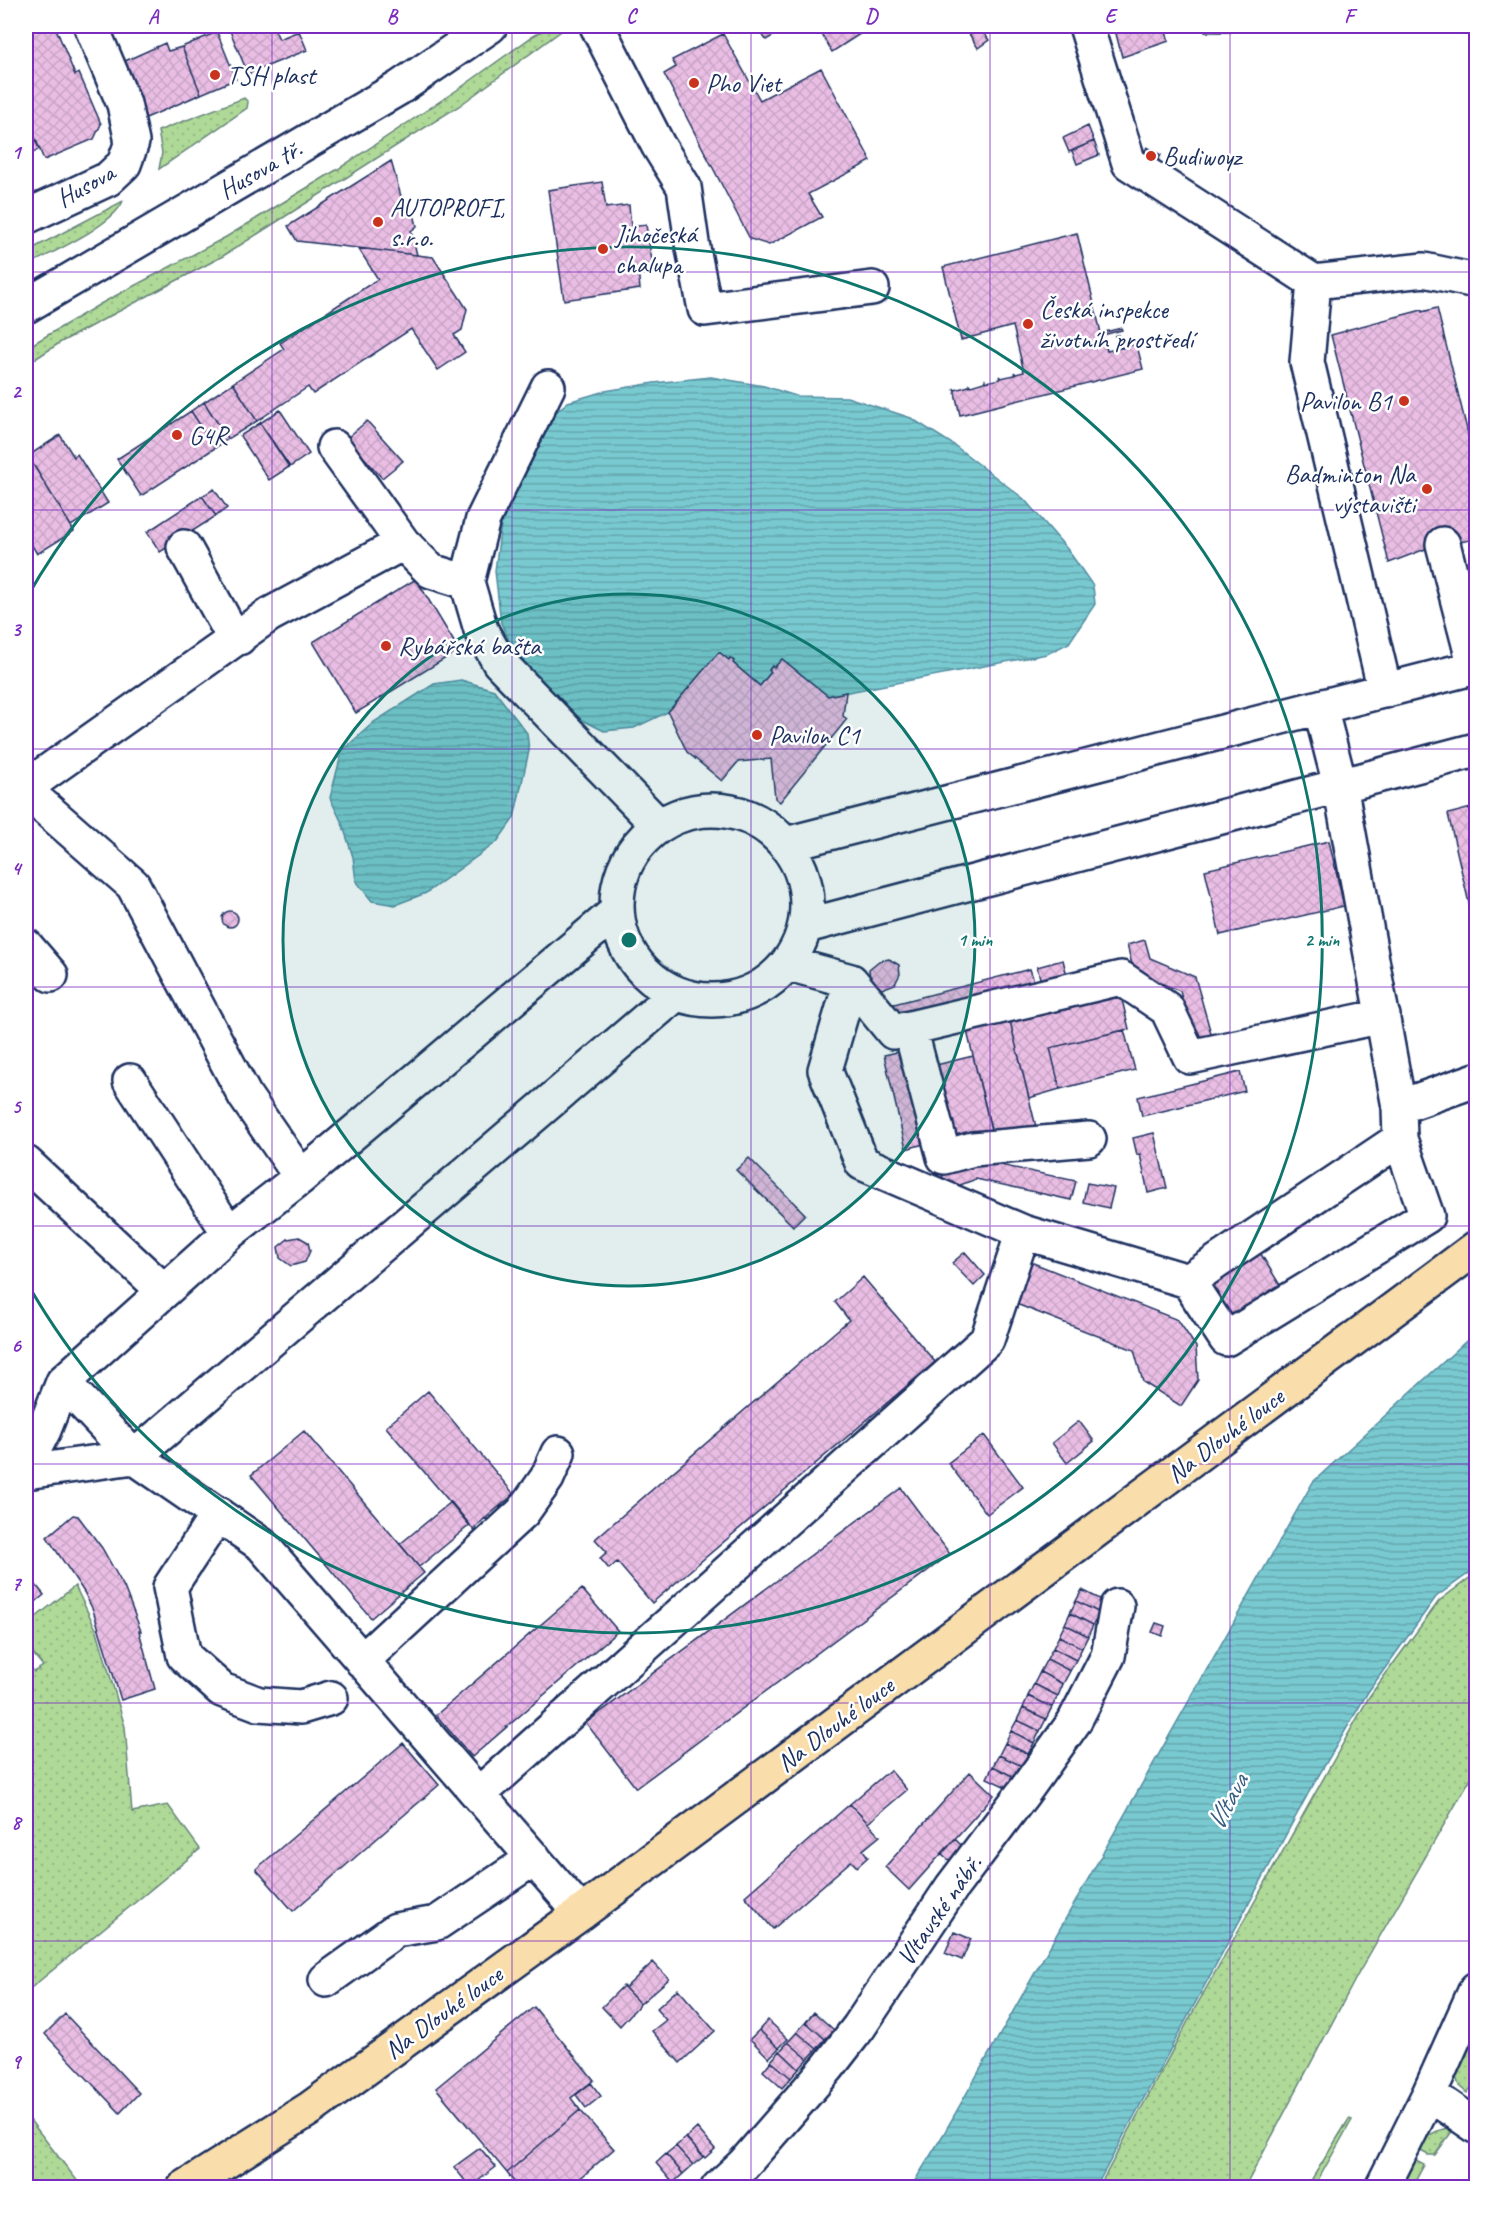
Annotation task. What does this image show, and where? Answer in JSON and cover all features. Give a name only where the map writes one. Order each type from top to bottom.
[{"type":"main road","name":"Na Dlouhé louce","points":[[184,2187],[311,2108],[581,1913],[1476,1248]]},
{"type":"street","name":"Husova","points":[[26,217],[108,179],[124,164],[132,142],[124,104],[91,26]]},
{"type":"street","name":"Husova tř.","points":[[26,306],[399,88],[490,26]]},
{"type":"street","points":[[597,26],[658,145],[684,187],[705,309],[872,288]]},
{"type":"street","points":[[1086,26],[1129,163],[1314,282],[1424,270],[1476,282]]},
{"type":"street","points":[[1314,282],[1307,362],[1385,691]]},
{"type":"street","points":[[548,387],[483,519],[467,582],[481,630],[499,662],[659,826]]},
{"type":"street","points":[[334,447],[403,543],[431,571],[467,582]]},
{"type":"street","points":[[301,1177],[244,1096],[133,885],[26,789],[269,615],[403,543]]},
{"type":"street","points":[[786,844],[1476,668],[1443,544]]},
{"type":"street","points":[[184,547],[227,626],[238,638]]},
{"type":"street","points":[[851,981],[825,1070],[862,1163],[1023,1232],[1188,1281],[1226,1339],[1427,1216],[1400,1139],[1399,1107],[1383,1016],[1340,785],[1320,707]]},
{"type":"street","points":[[806,926],[1476,750]]},
{"type":"street","points":[[712,809],[740,813],[765,825],[786,844],[801,869],[806,888],[808,897],[806,926],[789,964],[766,985],[738,998],[707,1001],[676,994],[653,981],[634,961],[622,937],[617,911],[621,878],[635,849],[659,826],[684,814],[712,809]]},
{"type":"street","points":[[26,1465],[35,1419],[63,1382],[229,1233],[301,1177],[617,911]]},
{"type":"street","points":[[26,946],[51,975]]},
{"type":"street","points":[[789,964],[851,981],[893,1032],[1121,978],[1167,1009],[1190,1057],[1383,1016]]},
{"type":"street","points":[[26,1472],[134,1456],[676,994]]},
{"type":"street","points":[[910,1028],[944,1157],[973,1149],[1089,1139]]},
{"type":"street","points":[[1399,1107],[1476,1080]]},
{"type":"street","points":[[130,1081],[229,1233]]},
{"type":"street","points":[[1188,1281],[1400,1139]]},
{"type":"street","points":[[26,1163],[164,1291]]},
{"type":"street","points":[[479,1794],[987,1340],[1023,1232]]},
{"type":"street","points":[[63,1382],[134,1456],[262,1545],[581,1913]]},
{"type":"street","points":[[362,1661],[523,1512],[547,1478],[558,1453]]},
{"type":"street","points":[[218,1514],[170,1587],[184,1656],[222,1690],[259,1704],[301,1707],[331,1698]]},
{"type":"street","name":"Vltavské nábř.","points":[[718,2187],[743,2165],[828,2067],[859,2027],[952,1887],[1074,1722],[1108,1656],[1117,1606]]},
{"type":"street","points":[[326,1980],[396,1930],[437,1923],[534,1858]]},
{"type":"street","points":[[1382,2187],[1430,2094],[1476,1989]]},
{"type":"street","points":[[1430,2094],[1476,2126]]},
{"type":"green space","points":[[550,26],[568,26],[459,106],[223,256],[61,342],[26,365],[26,348],[102,303],[226,237],[338,169]]},
{"type":"green space","points":[[244,98],[248,102],[247,108],[159,169],[162,153],[158,131]]},
{"type":"green space","points":[[123,201],[107,220],[94,229],[26,266],[26,252]]},
{"type":"green space","points":[[1476,1573],[1476,1769],[1357,1976],[1245,2187],[1099,2187],[1194,2010],[1369,1697],[1439,1601]]},
{"type":"green space","points":[[75,1586],[97,1631],[125,1727],[132,1812],[168,1805],[200,1849],[26,1992],[26,1661],[34,1672],[43,1666],[26,1645],[26,1625]]},
{"type":"green space","points":[[1476,2014],[1476,2082],[1467,2093],[1459,2086],[1454,2070]]},
{"type":"green space","points":[[26,2115],[82,2187],[26,2187]]},
{"type":"green space","points":[[1349,2119],[1352,2120],[1314,2187],[1307,2187]]},
{"type":"green space","points":[[1449,2128],[1453,2130],[1435,2155],[1428,2155],[1417,2149],[1430,2135]]},
{"type":"green space","points":[[1412,2159],[1424,2165],[1412,2187],[1397,2188]]},
{"type":"water","points":[[711,377],[764,386],[796,396],[847,397],[911,418],[954,445],[1024,499],[1068,550],[1093,586],[1095,604],[1069,643],[1047,654],[828,696],[782,659],[769,670],[771,672],[760,686],[733,663],[734,661],[719,652],[668,712],[634,728],[604,731],[576,717],[518,660],[501,623],[495,571],[502,516],[538,427],[568,402],[605,391]]},
{"type":"water","points":[[461,680],[494,690],[527,733],[529,751],[514,818],[497,842],[426,893],[395,905],[372,901],[356,881],[353,857],[342,823],[330,798],[342,751],[374,722],[434,684]]},
{"type":"water","name":"Vltava","points":[[1476,1332],[1476,1568],[1436,1597],[1368,1692],[1309,1792],[1096,2187],[911,2187],[943,2135],[1313,1482]]},
{"type":"building","points":[[26,26],[55,26],[75,75],[79,73],[101,124],[94,139],[44,160],[26,115]]},
{"type":"building","points":[[228,26],[273,26],[279,39],[299,31],[307,50],[248,74]]},
{"type":"building","points":[[757,26],[790,26],[766,40]]},
{"type":"building","points":[[817,26],[863,26],[866,30],[832,52]]},
{"type":"building","points":[[964,26],[979,26],[989,40],[978,48]]},
{"type":"building","points":[[1114,26],[1164,26],[1169,41],[1122,57]]},
{"type":"building","points":[[1205,26],[1231,26],[1231,32],[1205,32]]},
{"type":"building","points":[[217,32],[236,79],[201,94],[182,47]]},
{"type":"building","points":[[723,34],[760,100],[821,68],[871,161],[808,194],[822,217],[769,245],[750,239],[664,74],[676,67],[672,60]]},
{"type":"building","points":[[165,43],[168,51],[182,47],[201,94],[146,118],[123,62]]},
{"type":"building","points":[[26,117],[39,149],[26,158]]},
{"type":"building","points":[[1088,126],[1094,141],[1069,152],[1063,138]]},
{"type":"building","points":[[1094,141],[1099,155],[1077,164],[1072,151]]},
{"type":"building","name":"Budiwoyz","points":[[1147,147],[1161,155],[1155,166],[1141,158]]},
{"type":"building","points":[[391,161],[406,214],[414,214],[417,226],[411,231],[417,255],[297,241],[288,226]]},
{"type":"building","name":"Jihočeská chalupa","points":[[602,182],[606,208],[629,205],[631,227],[646,225],[653,267],[638,269],[640,289],[564,300],[548,190]]},
{"type":"building","name":"Česká inspekce životníh prostředí","points":[[1077,233],[1101,333],[1121,328],[1122,330],[1103,335],[1107,351],[1121,348],[1118,336],[1114,336],[1119,335],[1122,348],[1136,344],[1136,342],[1143,369],[960,415],[954,388],[955,390],[985,380],[986,382],[1000,379],[999,376],[1001,378],[1015,375],[1014,372],[1016,374],[1024,372],[1013,326],[961,340],[943,267]]},
{"type":"building","points":[[358,248],[433,257],[467,309],[462,330],[454,335],[465,352],[438,370],[411,329],[313,394],[308,387],[257,421],[233,383],[284,349],[280,343],[378,279]]},
{"type":"building","name":"Pavilon B1","points":[[1437,308],[1476,466],[1476,539],[1428,548],[1389,563],[1331,335]]},
{"type":"building","points":[[233,383],[257,421],[228,439],[204,402]]},
{"type":"building","points":[[204,402],[228,439],[215,448],[191,411]]},
{"type":"building","points":[[280,410],[309,454],[290,467],[260,423]]},
{"type":"building","points":[[191,411],[215,448],[141,496],[117,459]]},
{"type":"building","points":[[367,421],[403,461],[382,478],[347,438]]},
{"type":"building","points":[[260,423],[289,467],[269,480],[240,436]]},
{"type":"building","points":[[60,435],[74,457],[77,454],[108,503],[71,526],[28,456]]},
{"type":"building","points":[[26,453],[74,531],[37,554],[26,535]]},
{"type":"building","points":[[214,489],[227,508],[216,516],[202,496]]},
{"type":"building","points":[[202,496],[216,516],[160,552],[147,532]]},
{"type":"building","name":"Rybářská bašta","points":[[416,579],[459,650],[356,713],[313,642]]},
{"type":"building","name":"Pavilon C1","points":[[719,652],[734,661],[733,663],[760,686],[771,672],[769,670],[772,666],[774,668],[782,659],[828,696],[846,692],[843,716],[847,719],[780,802],[775,798],[771,759],[738,762],[722,781],[687,752],[668,712]]},
{"type":"building","points":[[1476,807],[1476,933],[1448,814]]},
{"type":"building","points":[[1329,841],[1344,906],[1220,935],[1205,870]]},
{"type":"building","points":[[230,911],[236,913],[238,919],[236,925],[230,927],[224,925],[222,919],[224,913]]},
{"type":"building","points":[[1145,940],[1150,958],[1195,977],[1214,1044],[1196,1049],[1180,991],[1134,972],[1127,945]]},
{"type":"building","points":[[889,959],[899,965],[900,974],[895,984],[882,989],[870,980],[869,969],[879,961]]},
{"type":"building","points":[[1063,960],[1068,979],[1042,985],[1037,967]]},
{"type":"building","points":[[1030,969],[1036,987],[899,1023],[894,1004]]},
{"type":"building","points":[[1119,987],[1129,1029],[1050,1048],[1060,1089],[1029,1098],[1008,1013]]},
{"type":"building","points":[[1008,1013],[1036,1127],[993,1137],[965,1023]]},
{"type":"building","points":[[1124,1030],[1135,1070],[1060,1089],[1050,1048]]},
{"type":"building","points":[[902,1051],[924,1144],[906,1149],[884,1055]]},
{"type":"building","points":[[973,1056],[991,1130],[950,1140],[932,1066]]},
{"type":"building","points":[[1240,1072],[1245,1091],[1142,1116],[1138,1097]]},
{"type":"building","points":[[1154,1133],[1167,1188],[1148,1193],[1140,1154],[1137,1155],[1133,1138]]},
{"type":"building","points":[[749,1158],[805,1214],[793,1226],[736,1170]]},
{"type":"building","points":[[972,1159],[1076,1181],[1071,1200],[976,1179],[947,1190],[941,1172]]},
{"type":"building","points":[[1087,1183],[1114,1188],[1109,1208],[1083,1202]]},
{"type":"building","points":[[299,1237],[308,1242],[310,1251],[305,1262],[291,1266],[280,1258],[278,1247],[288,1239]]},
{"type":"building","points":[[1259,1251],[1283,1290],[1231,1323],[1204,1280]]},
{"type":"building","points":[[965,1252],[985,1275],[974,1286],[952,1263]]},
{"type":"building","points":[[1023,1259],[1178,1320],[1196,1347],[1198,1380],[1181,1406],[1143,1382],[1134,1350],[1006,1300]]},
{"type":"building","points":[[863,1277],[935,1362],[652,1603],[617,1562],[609,1569],[600,1558],[607,1552],[595,1539],[849,1320],[835,1302]]},
{"type":"building","points":[[428,1391],[518,1499],[512,1496],[501,1505],[504,1511],[500,1506],[487,1517],[490,1523],[485,1518],[475,1528],[477,1534],[386,1427]]},
{"type":"building","points":[[1079,1421],[1094,1441],[1067,1463],[1052,1443]]},
{"type":"building","points":[[304,1431],[424,1573],[371,1618],[251,1475]]},
{"type":"building","points":[[984,1435],[1023,1487],[987,1514],[948,1463]]},
{"type":"building","points":[[901,1488],[950,1554],[636,1788],[586,1723]]},
{"type":"building","points":[[451,1502],[470,1525],[419,1567],[400,1544]]},
{"type":"building","points":[[73,1515],[78,1516],[102,1548],[124,1587],[141,1631],[139,1631],[155,1689],[121,1700],[93,1610],[84,1592],[47,1537]]},
{"type":"building","points":[[27,1574],[44,1595],[26,1610],[26,1576]]},
{"type":"building","points":[[582,1589],[618,1631],[472,1757],[436,1715]]},
{"type":"building","points":[[1082,1590],[1106,1602],[1100,1613],[1076,1601]]},
{"type":"building","points":[[1076,1601],[1100,1613],[1093,1625],[1070,1613]]},
{"type":"building","points":[[1070,1613],[1093,1625],[1088,1636],[1065,1624]]},
{"type":"building","points":[[1156,1623],[1165,1626],[1162,1636],[1152,1632]]},
{"type":"building","points":[[1065,1624],[1088,1636],[1082,1648],[1059,1636]]},
{"type":"building","points":[[1059,1636],[1082,1648],[1076,1660],[1053,1648]]},
{"type":"building","points":[[1053,1648],[1076,1660],[1070,1671],[1047,1659]]},
{"type":"building","points":[[1047,1659],[1070,1671],[1063,1684],[1040,1672]]},
{"type":"building","points":[[1040,1672],[1063,1684],[1058,1696],[1034,1684]]},
{"type":"building","points":[[1034,1684],[1058,1696],[1052,1707],[1028,1696]]},
{"type":"building","points":[[1028,1696],[1052,1707],[1046,1719],[1023,1708]]},
{"type":"building","points":[[1023,1708],[1046,1719],[1040,1731],[1017,1720]]},
{"type":"building","points":[[1017,1720],[1040,1731],[1034,1743],[1011,1731]]},
{"type":"building","points":[[1011,1731],[1034,1743],[1028,1754],[1005,1743]]},
{"type":"building","points":[[403,1743],[439,1785],[293,1911],[256,1869]]},
{"type":"building","points":[[1005,1743],[1028,1754],[1022,1766],[999,1755]]},
{"type":"building","points":[[999,1755],[1022,1766],[1016,1778],[993,1766]]},
{"type":"building","points":[[993,1766],[1016,1778],[1010,1789],[987,1778]]},
{"type":"building","points":[[890,1770],[907,1790],[868,1823],[850,1804]]},
{"type":"building","points":[[970,1772],[994,1795],[909,1890],[885,1867]]},
{"type":"building","points":[[850,1804],[880,1836],[863,1850],[868,1857],[857,1867],[851,1861],[773,1929],[745,1896]]},
{"type":"building","points":[[955,1839],[964,1848],[951,1862],[942,1854]]},
{"type":"building","points":[[954,1932],[971,1939],[962,1960],[945,1953]]},
{"type":"building","points":[[653,1962],[669,1979],[640,2004],[625,1988]]},
{"type":"building","points":[[623,1986],[640,2004],[620,2026],[602,2007]]},
{"type":"building","points":[[678,1989],[715,2031],[680,2063],[652,2031],[666,2020],[656,2009]]},
{"type":"building","points":[[534,2007],[594,2080],[571,2098],[580,2110],[507,2173],[436,2088]]},
{"type":"building","points":[[814,2012],[834,2030],[825,2039],[806,2022]]},
{"type":"building","points":[[65,2014],[139,2093],[120,2113],[45,2034]]},
{"type":"building","points":[[768,2020],[788,2039],[779,2048],[759,2030]]},
{"type":"building","points":[[806,2022],[825,2039],[817,2049],[797,2032]]},
{"type":"building","points":[[759,2030],[779,2048],[769,2058],[750,2039]]},
{"type":"building","points":[[797,2032],[817,2049],[808,2059],[788,2042]]},
{"type":"building","points":[[788,2042],[808,2059],[799,2069],[780,2051]]},
{"type":"building","points":[[780,2051],[799,2069],[791,2078],[771,2061]]},
{"type":"building","points":[[771,2061],[791,2078],[782,2088],[763,2071]]},
{"type":"building","points":[[591,2083],[601,2096],[586,2108],[576,2095]]},
{"type":"building","points":[[580,2110],[614,2149],[569,2188],[519,2188],[507,2173]]},
{"type":"building","points":[[697,2128],[715,2149],[705,2158],[686,2138]]},
{"type":"building","points":[[686,2137],[703,2157],[693,2165],[676,2146]]},
{"type":"building","points":[[676,2146],[693,2165],[683,2174],[666,2154]]},
{"type":"building","points":[[480,2148],[496,2167],[470,2187],[454,2167]]},
{"type":"building","points":[[666,2154],[683,2174],[673,2183],[656,2163]]},
{"type":"place","name":"TSH plast","points":[[215,75]]},
{"type":"place","name":"Pho Viet","points":[[694,83]]},
{"type":"place","name":"Budiwoyz","points":[[1151,156]]},
{"type":"place","name":"AUTOPROFI, s.r.o.","points":[[378,222]]},
{"type":"place","name":"Jihočeská chalupa","points":[[603,249]]},
{"type":"place","name":"Česká inspekce životníh prostředí","points":[[1028,324]]},
{"type":"place","name":"Pavilon B1","points":[[1404,401]]},
{"type":"place","name":"G4R","points":[[177,435]]},
{"type":"place","name":"Badminton Na výstavišti","points":[[1427,489]]},
{"type":"place","name":"Rybářská bašta","points":[[386,646]]},
{"type":"place","name":"Pavilon C1","points":[[757,735]]}]
